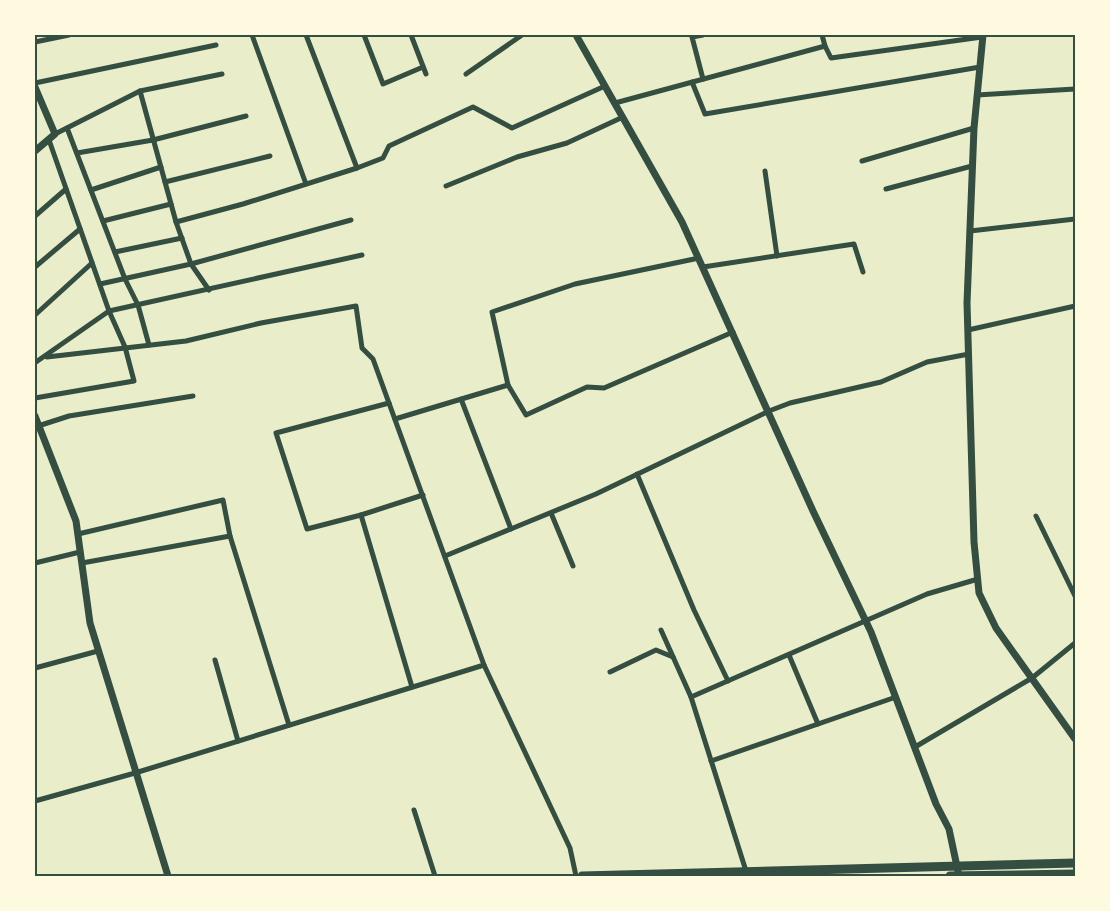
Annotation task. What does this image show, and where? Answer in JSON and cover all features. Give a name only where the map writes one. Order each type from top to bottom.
[{"type":"main road","points":[[582,876],[1075,863]]},
{"type":"main road","points":[[950,876],[1075,874]]},
{"type":"street","points":[[35,42],[70,35]]},
{"type":"street","points":[[252,35],[306,184]]},
{"type":"street","points":[[306,35],[357,168]]},
{"type":"street","points":[[364,35],[383,84],[423,67]]},
{"type":"street","points":[[411,35],[426,74]]},
{"type":"street","points":[[466,74],[522,35]]},
{"type":"street","points":[[576,35],[682,222],[813,511],[866,622],[936,804],[949,829],[959,876]]},
{"type":"street","points":[[703,35],[692,37],[703,79]]},
{"type":"street","points":[[822,35],[831,58],[982,36],[972,166],[968,330],[974,542],[979,593],[996,628],[1075,739]]},
{"type":"street","points":[[35,83],[216,44]]},
{"type":"street","points":[[615,103],[825,46]]},
{"type":"street","points":[[692,82],[705,114],[980,67]]},
{"type":"street","points":[[35,151],[56,134],[140,90],[222,74]]},
{"type":"street","points":[[176,222],[243,204],[383,158],[389,146],[473,107],[512,128],[605,86]]},
{"type":"street","points":[[35,87],[56,134]]},
{"type":"street","points":[[977,95],[1075,89]]},
{"type":"street","points":[[140,90],[176,222],[191,264],[209,290]]},
{"type":"street","points":[[77,153],[153,140],[246,116]]},
{"type":"street","points":[[446,186],[517,158],[566,143],[623,117]]},
{"type":"street","points":[[67,128],[125,279],[138,305],[149,345]]},
{"type":"street","points":[[862,162],[974,128]]},
{"type":"street","points":[[35,398],[134,381],[125,347],[109,311],[48,140]]},
{"type":"street","points":[[165,182],[270,156]]},
{"type":"street","points":[[886,189],[972,166]]},
{"type":"street","points":[[91,190],[161,167]]},
{"type":"street","points":[[765,170],[777,256]]},
{"type":"street","points":[[35,216],[66,189]]},
{"type":"street","points":[[103,221],[171,204]]},
{"type":"street","points":[[970,230],[1075,219]]},
{"type":"street","points":[[100,284],[191,264],[351,220]]},
{"type":"street","points":[[35,267],[80,228]]},
{"type":"street","points":[[115,252],[182,238]]},
{"type":"street","points":[[703,267],[854,244],[863,272]]},
{"type":"street","points":[[36,362],[47,357],[109,311],[362,255]]},
{"type":"street","points":[[699,258],[575,284],[492,312],[508,384],[526,415],[587,387],[604,388],[733,332]]},
{"type":"street","points":[[35,315],[92,263]]},
{"type":"street","points":[[47,357],[186,341],[261,323],[356,306],[362,348],[373,358],[484,665],[570,848],[576,876]]},
{"type":"street","points":[[968,330],[1075,306]]},
{"type":"street","points":[[445,556],[637,474],[769,411],[790,403],[881,382],[927,362],[969,354]]},
{"type":"street","points":[[395,419],[508,384]]},
{"type":"street","points":[[37,426],[69,416],[193,396]]},
{"type":"street","points":[[461,399],[511,529]]},
{"type":"street","points":[[389,403],[276,433],[307,528],[362,515],[423,495]]},
{"type":"street","points":[[35,416],[37,426],[76,522],[90,623],[168,876]]},
{"type":"street","points":[[637,474],[694,610],[728,681]]},
{"type":"street","points":[[78,534],[223,500],[230,536],[289,725]]},
{"type":"street","points":[[551,512],[573,566]]},
{"type":"street","points":[[362,515],[412,687]]},
{"type":"street","points":[[1036,516],[1075,596]]},
{"type":"street","points":[[82,563],[230,536]]},
{"type":"street","points":[[35,563],[80,552]]},
{"type":"street","points":[[691,697],[927,594],[978,579]]},
{"type":"street","points":[[661,630],[691,697],[746,872]]},
{"type":"street","points":[[915,748],[1032,678],[1075,643]]},
{"type":"street","points":[[35,668],[98,650]]},
{"type":"street","points":[[610,672],[656,650],[673,657]]},
{"type":"street","points":[[789,655],[818,724]]},
{"type":"street","points":[[215,660],[238,741]]},
{"type":"street","points":[[35,801],[135,773],[484,665]]},
{"type":"street","points":[[711,760],[896,697]]},
{"type":"street","points":[[414,810],[435,876]]}]
